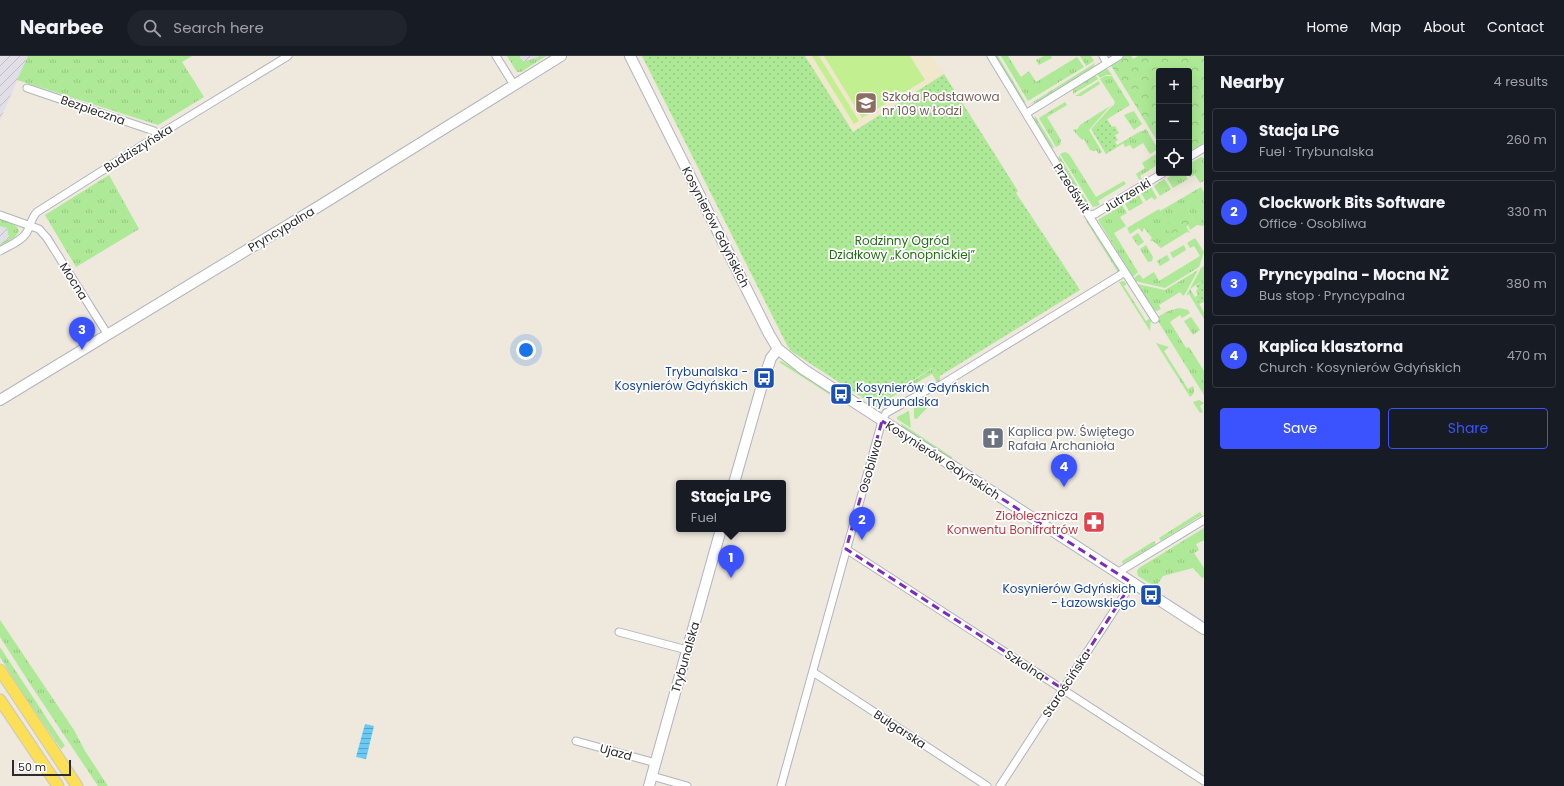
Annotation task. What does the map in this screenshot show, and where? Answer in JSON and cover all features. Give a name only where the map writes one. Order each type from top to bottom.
[{"type":"main road","points":[[0,670],[77,786]]},
{"type":"main road","points":[[0,700],[58,786]]},
{"type":"street","name":"Budziszyńska","points":[[0,251],[23,237],[32,218],[37,212],[157,136],[288,56]]},
{"type":"street","points":[[496,56],[514,85]]},
{"type":"street","name":"Pryncypalna","points":[[0,400],[561,56]]},
{"type":"street","name":"Kosynierów Gdyńskich","points":[[630,56],[778,349],[803,369],[882,421],[1204,629]]},
{"type":"street","name":"Przedświt","points":[[991,56],[1027,113],[1068,184],[1090,215],[1154,319]]},
{"type":"street","points":[[1103,56],[1107,63]]},
{"type":"street","points":[[1027,113],[1119,56]]},
{"type":"street","name":"Bezpieczna","points":[[26,88],[154,130],[157,136]]},
{"type":"street","points":[[1192,155],[1204,148]]},
{"type":"street","name":"Jutrzenki","points":[[1090,215],[1095,214],[1158,176]]},
{"type":"street","points":[[0,215],[30,225]]},
{"type":"street","name":"Mocna","points":[[30,225],[39,229],[48,238],[108,334]]},
{"type":"street","name":"Osobliwa","points":[[781,786],[882,421],[886,413],[929,388],[941,385],[1125,272]]},
{"type":"street","points":[[735,480],[764,378],[771,358],[778,349]]},
{"type":"street","points":[[1117,573],[1204,520]]},
{"type":"street","name":"Trybunalska","points":[[650,781],[720,532]]},
{"type":"street","name":"Szkolna","points":[[846,549],[1204,781]]},
{"type":"street","name":"Starościńska","points":[[1000,786],[1132,583]]},
{"type":"street","points":[[619,632],[687,650]]},
{"type":"street","name":"Bułgarska","points":[[813,672],[987,786]]},
{"type":"street","name":"Ujazd","points":[[576,741],[656,763]]},
{"type":"street","points":[[650,781],[687,786]]},
{"type":"highlighted area","points":[[882,421],[895,429],[1132,583],[1063,689],[846,549]]},
{"type":"shaded area","points":[[0,56],[28,56],[0,120]]},
{"type":"shaded area","points":[[508,56],[543,56],[521,70]]},
{"type":"shaded area","name":"Szkoła Podstawowa nr 109 w Łodzi","points":[[805,56],[933,56],[944,74],[853,133]]},
{"type":"shaded area","points":[[0,226],[7,228],[9,238],[0,244]]},
{"type":"green space","points":[[28,56],[192,56],[182,62],[204,97],[158,125],[17,80]]},
{"type":"green space","points":[[507,56],[518,56],[523,61],[546,56],[521,72],[517,72]]},
{"type":"green space","name":"Rodzinny Ogród Działkowy „Konopnickiej”","points":[[642,56],[805,56],[853,132],[944,74],[1018,191],[1016,193],[1080,290],[938,377],[932,368],[874,405],[791,351],[787,345]]},
{"type":"green space","points":[[812,56],[819,56],[859,121],[854,124]]},
{"type":"green space","name":"Szkoła Podstawowa nr 109 w Łodzi","points":[[824,56],[910,56],[925,80],[862,118]]},
{"type":"green space","points":[[995,56],[998,56],[1026,103],[1022,101]]},
{"type":"green space","points":[[1001,56],[1008,56],[1021,77],[1029,71],[1036,82],[1077,57],[1084,67],[1028,101]]},
{"type":"green space","points":[[1044,56],[1051,56],[1052,58],[1039,65],[1036,60]]},
{"type":"green space","points":[[1080,56],[1091,56],[1094,61],[1086,66]]},
{"type":"green space","points":[[1124,56],[1131,56],[1133,59],[1138,56],[1204,56],[1204,143],[1192,150],[1192,68],[1156,68],[1156,139],[1110,64]]},
{"type":"green space","points":[[1095,63],[1094,66],[1087,71],[1040,101],[1030,104]]},
{"type":"green space","points":[[1106,67],[1112,75],[1106,75],[1100,78],[1096,73]]},
{"type":"green space","points":[[1095,74],[1098,79],[1073,94],[1073,87]]},
{"type":"green space","points":[[1105,76],[1112,76],[1130,105],[1091,129],[1114,105],[1115,102],[1100,79]]},
{"type":"green space","points":[[1099,81],[1100,84],[1081,96],[1075,96]]},
{"type":"green space","points":[[1065,102],[1067,105],[1047,117],[1061,140],[1060,145],[1056,147],[1039,118]]},
{"type":"green space","points":[[1110,106],[1089,130],[1102,152],[1099,154],[1096,150],[1090,150],[1084,139],[1082,140],[1073,130],[1077,130],[1080,125]]},
{"type":"green space","points":[[1134,111],[1142,124],[1134,130],[1124,115]]},
{"type":"green space","points":[[1035,116],[1054,148],[1050,147],[1034,121]]},
{"type":"green space","points":[[1107,119],[1112,127],[1115,126],[1119,133],[1115,135],[1118,140],[1115,142],[1117,145],[1141,131],[1142,132],[1106,154],[1091,129]]},
{"type":"green space","points":[[1146,129],[1156,146],[1156,150],[1150,154],[1143,143],[1133,149],[1130,145],[1125,147],[1123,143]]},
{"type":"green space","points":[[1065,152],[1069,154],[1096,197],[1124,181],[1126,184],[1098,201],[1100,205],[1093,207],[1060,154]]},
{"type":"green space","points":[[1156,154],[1156,166],[1140,176],[1143,181],[1140,181],[1136,174],[1145,168],[1142,163]]},
{"type":"green space","points":[[1059,155],[1091,208],[1085,204],[1058,160]]},
{"type":"green space","points":[[1201,157],[1204,158],[1204,181],[1200,183],[1195,175],[1190,177],[1189,176],[1192,176],[1192,162]]},
{"type":"green space","points":[[109,175],[139,229],[76,267],[45,215]]},
{"type":"green space","points":[[1170,176],[1186,176],[1188,179],[1173,188],[1167,178]]},
{"type":"green space","points":[[1164,179],[1171,189],[1160,196],[1154,186]]},
{"type":"green space","points":[[1151,187],[1157,198],[1154,200],[1152,197],[1146,201],[1141,193]]},
{"type":"green space","points":[[1201,187],[1204,192],[1204,226],[1197,225],[1190,230],[1188,225],[1195,221],[1188,209],[1172,236],[1186,226],[1190,233],[1187,232],[1161,248],[1153,241],[1150,241],[1152,238],[1144,228],[1142,232],[1139,228],[1130,234],[1127,228]]},
{"type":"green space","points":[[1139,195],[1143,203],[1129,211],[1125,204]]},
{"type":"green space","points":[[1122,205],[1127,213],[1120,217],[1126,226],[1114,233],[1138,272],[1133,277],[1098,220]]},
{"type":"green space","points":[[1188,209],[1195,221],[1172,236],[1166,228],[1169,221]]},
{"type":"green space","points":[[0,219],[14,224],[19,231],[15,237],[0,246],[0,244],[9,238],[7,228],[0,226]]},
{"type":"green space","points":[[1086,221],[1088,221],[1120,270],[1119,274]]},
{"type":"green space","points":[[1138,233],[1144,242],[1138,246],[1132,237]]},
{"type":"green space","points":[[1195,238],[1204,252],[1199,267],[1165,288],[1135,281],[1133,279],[1139,274],[1143,279],[1154,272],[1159,281],[1200,256],[1194,246],[1190,248],[1187,243]]},
{"type":"green space","points":[[1146,245],[1153,257],[1152,261],[1148,262],[1140,249]]},
{"type":"green space","points":[[1184,245],[1186,250],[1173,258],[1170,253]]},
{"type":"green space","points":[[1167,255],[1170,260],[1160,266],[1157,261]]},
{"type":"green space","points":[[1204,266],[1204,280],[1190,289],[1204,312],[1204,319],[1189,294],[1186,296],[1201,268]]},
{"type":"green space","points":[[1198,270],[1183,296],[1180,292],[1159,305],[1161,309],[1157,311],[1153,310],[1137,284],[1165,290]]},
{"type":"green space","points":[[1204,280],[1204,302],[1199,304],[1195,297],[1198,295],[1196,291],[1198,289],[1196,286]]},
{"type":"green space","points":[[1124,281],[1127,284],[1124,286],[1146,321],[1151,318],[1150,331],[1119,282]]},
{"type":"green space","points":[[1179,308],[1188,310],[1190,313],[1182,318],[1180,315],[1170,322],[1186,348],[1189,347],[1204,371],[1204,395],[1156,318],[1168,311]]},
{"type":"green space","points":[[1191,317],[1200,330],[1193,335],[1184,321]]},
{"type":"green space","points":[[1156,343],[1169,347],[1164,351],[1188,389],[1193,386],[1194,392],[1190,397]]},
{"type":"green space","points":[[781,361],[839,398],[838,400],[779,362]]},
{"type":"green space","points":[[933,368],[938,377],[940,376],[940,383],[937,382],[932,374],[883,402],[885,405],[878,408],[874,406]]},
{"type":"green space","points":[[930,399],[932,403],[917,419],[914,418],[914,408]]},
{"type":"green space","points":[[1199,400],[1204,403],[1200,406],[1203,412],[1200,413],[1193,402]]},
{"type":"green space","points":[[909,411],[911,428],[897,419],[897,417]]},
{"type":"green space","points":[[902,424],[952,457],[950,460],[900,427]]},
{"type":"green space","points":[[1200,512],[1202,515],[1161,541],[1159,538]]},
{"type":"green space","points":[[1204,528],[1204,540],[1196,544],[1199,550],[1194,553],[1204,568],[1204,577],[1202,578],[1193,568],[1163,576],[1157,585],[1149,583],[1138,576],[1137,571],[1139,568]]},
{"type":"green space","points":[[1154,541],[1156,544],[1123,564],[1122,561]]},
{"type":"green space","points":[[0,620],[74,730],[85,751],[108,786],[98,786],[34,690],[0,637]]},
{"type":"green space","points":[[0,647],[65,746],[61,749],[21,691],[0,657]]},
{"type":"water","points":[[365,724],[374,726],[366,759],[356,757]]},
{"type":"place","name":"Szkoła Podstawowa nr 109 w Łodzi","points":[[866,103]]},
{"type":"place","name":"Pryncypalna - Mocna NŻ","points":[[82,350]]},
{"type":"place","name":"Trybunalska - Kosynierów Gdyńskich","points":[[764,378]]},
{"type":"place","name":"Kosynierów Gdyńskich - Trybunalska","points":[[841,394]]},
{"type":"place","name":"Kaplica pw. Świętego Rafała Archanioła","points":[[993,438]]},
{"type":"place","name":"Kaplica klasztorna","points":[[1064,487]]},
{"type":"place","name":"Ziołolecznicza Konwentu Bonifratrów","points":[[1094,522]]},
{"type":"place","name":"Clockwork Bits Software","points":[[862,540]]},
{"type":"place","name":"Stacja LPG","points":[[731,578]]},
{"type":"place","name":"Kosynierów Gdyńskich - Łazowskiego","points":[[1151,595]]}]
